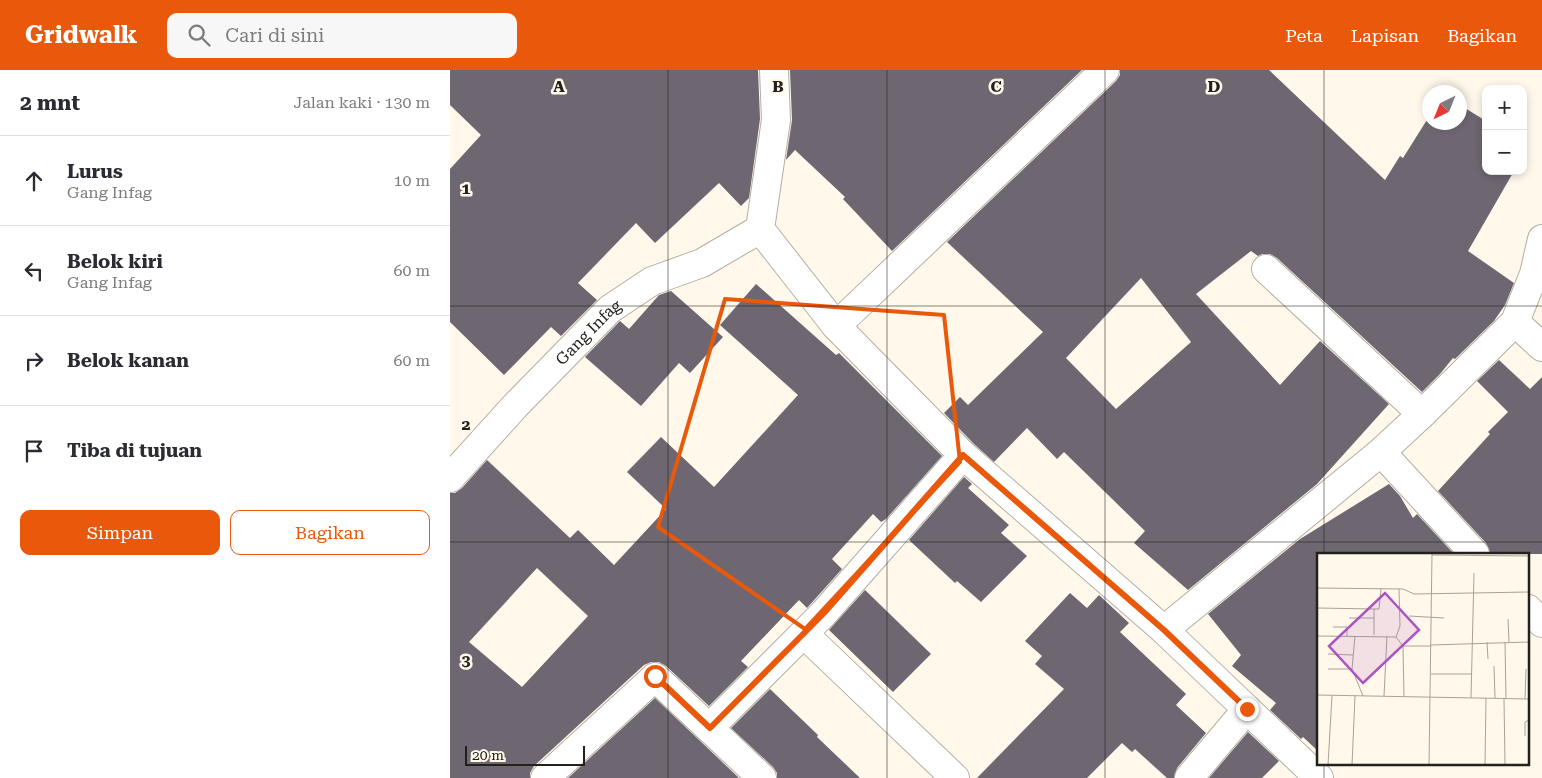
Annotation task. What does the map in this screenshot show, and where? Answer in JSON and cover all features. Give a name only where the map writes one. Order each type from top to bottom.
[{"type":"street","points":[[774,70],[776,120],[760,229],[836,326],[963,455],[1164,630],[1319,778]]},
{"type":"street","points":[[836,326],[1105,70]]},
{"type":"street","name":"Gang Infag","points":[[450,478],[514,406],[610,309],[652,281],[702,263],[760,229]]},
{"type":"street","points":[[1164,630],[1380,452],[1422,414],[1515,322],[1534,274],[1542,239]]},
{"type":"street","points":[[1266,269],[1422,414]]},
{"type":"street","points":[[1515,322],[1542,347]]},
{"type":"street","points":[[1380,452],[1474,553]]},
{"type":"street","points":[[710,728],[830,606],[963,455]]},
{"type":"street","points":[[1530,611],[1542,623]]},
{"type":"street","points":[[804,634],[954,778]]},
{"type":"street","points":[[545,778],[655,676],[762,778]]},
{"type":"street","points":[[1189,778],[1247,709]]},
{"type":"highlighted area","points":[[725,299],[944,315],[960,462],[805,629],[658,527]]},
{"type":"building","points":[[450,70],[758,70],[760,119],[749,198],[741,206],[719,183],[655,243],[636,223],[578,283],[597,300],[561,336],[551,327],[504,375],[450,322],[450,169],[481,135],[450,105]]},
{"type":"building","points":[[790,70],[1082,70],[892,251],[843,199],[845,197],[795,150],[786,160],[792,120]]},
{"type":"building","points":[[1120,70],[1269,70],[1385,180],[1400,156],[1403,158],[1422,128],[1422,130],[1467,130],[1467,109],[1482,119],[1482,175],[1512,175],[1468,251],[1514,283],[1505,305],[1494,321],[1455,359],[1453,358],[1422,392],[1277,258],[1270,254],[1258,256],[1251,251],[1196,294],[1280,385],[1320,341],[1389,404],[1317,484],[1188,590],[1134,543],[1145,531],[1064,452],[1057,459],[1027,428],[994,462],[944,413],[960,397],[968,405],[1043,332],[947,242],[1116,81],[1120,75]],"holes":[[[1141,278],[1191,342],[1116,409],[1066,358]]]},
{"type":"building","points":[[756,284],[836,355],[839,353],[942,456],[886,519],[881,522],[873,514],[832,559],[842,569],[807,608],[799,600],[741,661],[748,667],[709,706],[666,666],[659,662],[651,662],[644,665],[534,766],[530,773],[530,778],[450,778],[450,493],[455,493],[462,488],[487,460],[570,538],[578,530],[614,565],[666,509],[627,472],[661,437],[714,487],[798,395],[720,325]],"holes":[[[537,568],[588,616],[522,687],[469,642]]]},
{"type":"building","points":[[671,291],[723,337],[690,373],[679,363],[641,406],[585,357],[620,321],[629,329],[659,295]]},
{"type":"building","points":[[1499,360],[1530,389],[1542,377],[1542,554],[1490,553],[1486,543],[1438,491],[1490,434],[1488,432],[1508,412],[1477,381]]},
{"type":"building","points":[[964,477],[972,484],[968,488],[1009,525],[1001,533],[1027,556],[981,602],[957,581],[955,583],[909,540]]},
{"type":"building","points":[[1389,484],[1400,496],[1413,518],[1417,514],[1453,553],[1317,553],[1317,750],[1303,737],[1301,739],[1270,710],[1276,703],[1232,666],[1241,655],[1208,614],[1300,539]]},
{"type":"building","points":[[865,590],[931,654],[893,692],[829,630]]},
{"type":"building","points":[[1070,593],[1087,608],[1099,595],[1129,623],[1120,632],[1186,694],[1176,705],[1206,733],[1177,768],[1174,778],[1167,778],[1135,749],[1132,752],[1122,743],[1087,778],[977,778],[1064,689],[1035,664],[1042,656],[1025,641]]},
{"type":"building","points":[[770,689],[860,778],[777,778],[777,773],[773,767],[731,728]]},
{"type":"building","points":[[655,698],[739,778],[568,778]]},
{"type":"building","points":[[1248,732],[1279,761],[1262,778],[1209,778]]},
{"type":"route","points":[[655,676],[710,728],[824,613],[963,455],[1164,630],[1247,709]]}]
